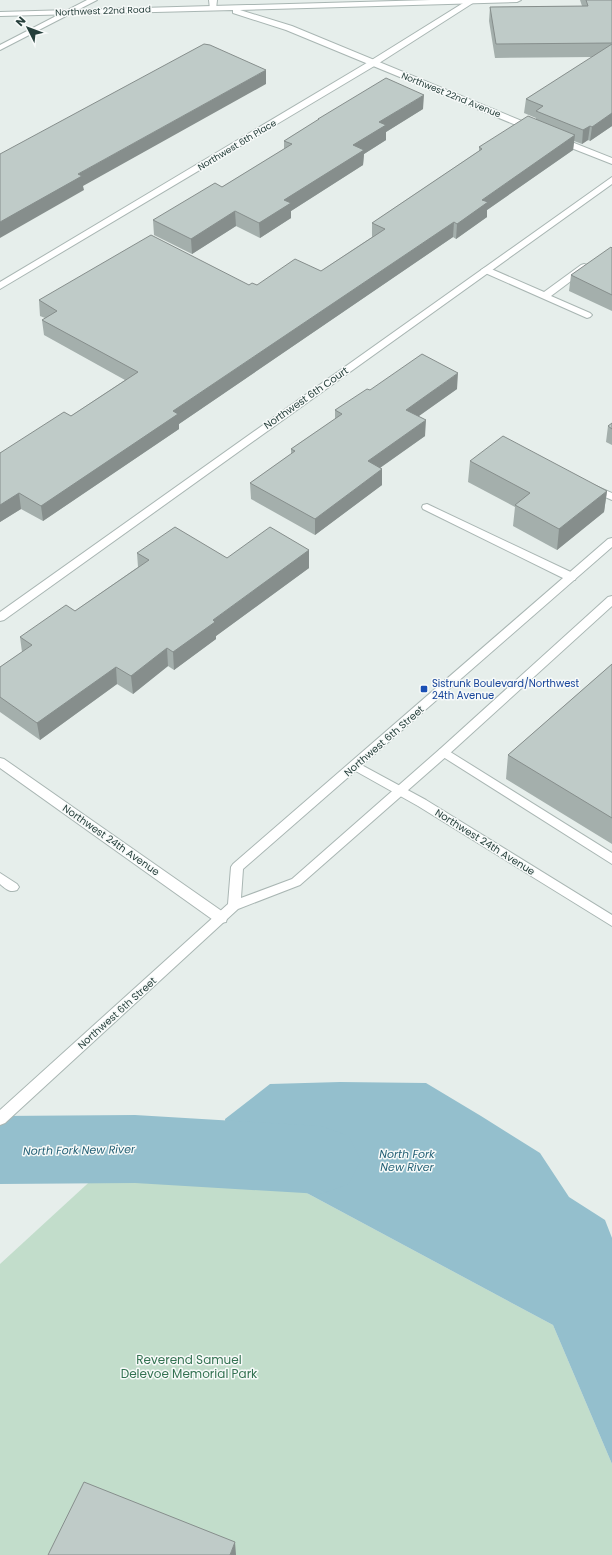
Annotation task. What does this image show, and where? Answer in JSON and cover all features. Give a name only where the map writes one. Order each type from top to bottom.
[{"type":"street","points":[[0,48],[93,0]]},
{"type":"street","name":"Northwest 22nd Road","points":[[0,14],[69,12],[213,3],[228,8],[517,0]]},
{"type":"street","name":"Northwest 6th Place","points":[[0,286],[373,63],[472,1]]},
{"type":"street","points":[[278,7],[289,28]]},
{"type":"street","name":"Northwest 22nd Avenue","points":[[228,8],[289,28],[540,132]]},
{"type":"street","points":[[554,137],[612,161]]},
{"type":"street","name":"Northwest 6th Court","points":[[0,617],[612,180]]},
{"type":"street","points":[[545,296],[588,264]]},
{"type":"street","points":[[486,270],[587,315]]},
{"type":"street","points":[[579,481],[612,497]]},
{"type":"street","points":[[427,507],[571,577]]},
{"type":"street","name":"Northwest 6th Street","points":[[234,906],[238,867],[356,766],[612,541]]},
{"type":"street","name":"Northwest 6th Street","points":[[0,1119],[234,906],[296,882],[400,792],[612,600]]},
{"type":"street","points":[[444,752],[612,859]]},
{"type":"street","name":"Northwest 24th Avenue","points":[[0,762],[221,918]]},
{"type":"street","name":"Northwest 24th Avenue","points":[[356,766],[422,803],[612,921]]},
{"type":"street","points":[[0,878],[13,887]]},
{"type":"green space","name":"Reverend Samuel Delevoe Memorial Park","points":[[110,1163],[303,1191],[553,1325],[612,1464],[612,1555],[0,1555],[0,1264]]},
{"type":"water","name":"North Fork New River","points":[[340,1082],[426,1083],[540,1153],[569,1197],[605,1220],[612,1238],[612,1464],[553,1325],[303,1191],[230,1180],[225,1119],[270,1084]]},
{"type":"building","points":[[586,0],[612,0],[612,43],[496,44],[490,7],[588,6]]},
{"type":"building","points":[[204,44],[210,45],[266,70],[78,174],[82,176],[0,222],[0,154]]},
{"type":"building","points":[[612,44],[612,113],[592,127],[590,126],[583,130],[536,111],[543,106],[526,99]]},
{"type":"building","points":[[386,78],[424,95],[379,122],[386,125],[353,145],[364,150],[284,200],[291,203],[259,223],[235,211],[191,239],[153,220],[215,183],[222,187],[292,144],[284,141]]},
{"type":"building","points":[[528,116],[575,135],[482,200],[488,202],[457,224],[454,222],[173,411],[178,414],[41,506],[19,493],[0,505],[0,453],[64,412],[71,416],[138,372],[42,320],[57,311],[39,300],[151,235],[249,285],[252,283],[257,285],[295,259],[321,271],[385,229],[372,223],[482,149],[479,147]]},
{"type":"building","points":[[611,247],[612,295],[571,275]]},
{"type":"building","points":[[422,354],[458,373],[406,410],[426,420],[368,461],[382,469],[315,519],[250,483],[295,451],[291,449],[342,414],[335,410],[367,389],[370,390]]},
{"type":"building","points":[[612,423],[612,429],[608,426]]},
{"type":"building","points":[[503,436],[607,491],[559,529],[515,505],[530,493],[470,461]]},
{"type":"building","points":[[175,527],[227,558],[270,527],[309,550],[213,620],[215,622],[173,652],[167,648],[131,676],[116,667],[37,723],[0,697],[0,667],[32,645],[20,637],[66,605],[75,611],[149,560],[137,553]]},
{"type":"building","points":[[612,664],[612,818],[508,755]]},
{"type":"building","points":[[84,1482],[235,1542],[230,1555],[48,1555]]},
{"type":"waterway","name":"North Fork New River","points":[[0,1150],[135,1149],[321,1160]]},
{"type":"place","name":"Sistrunk Boulevard/Northwest 24th Avenue","points":[[424,689]]}]
